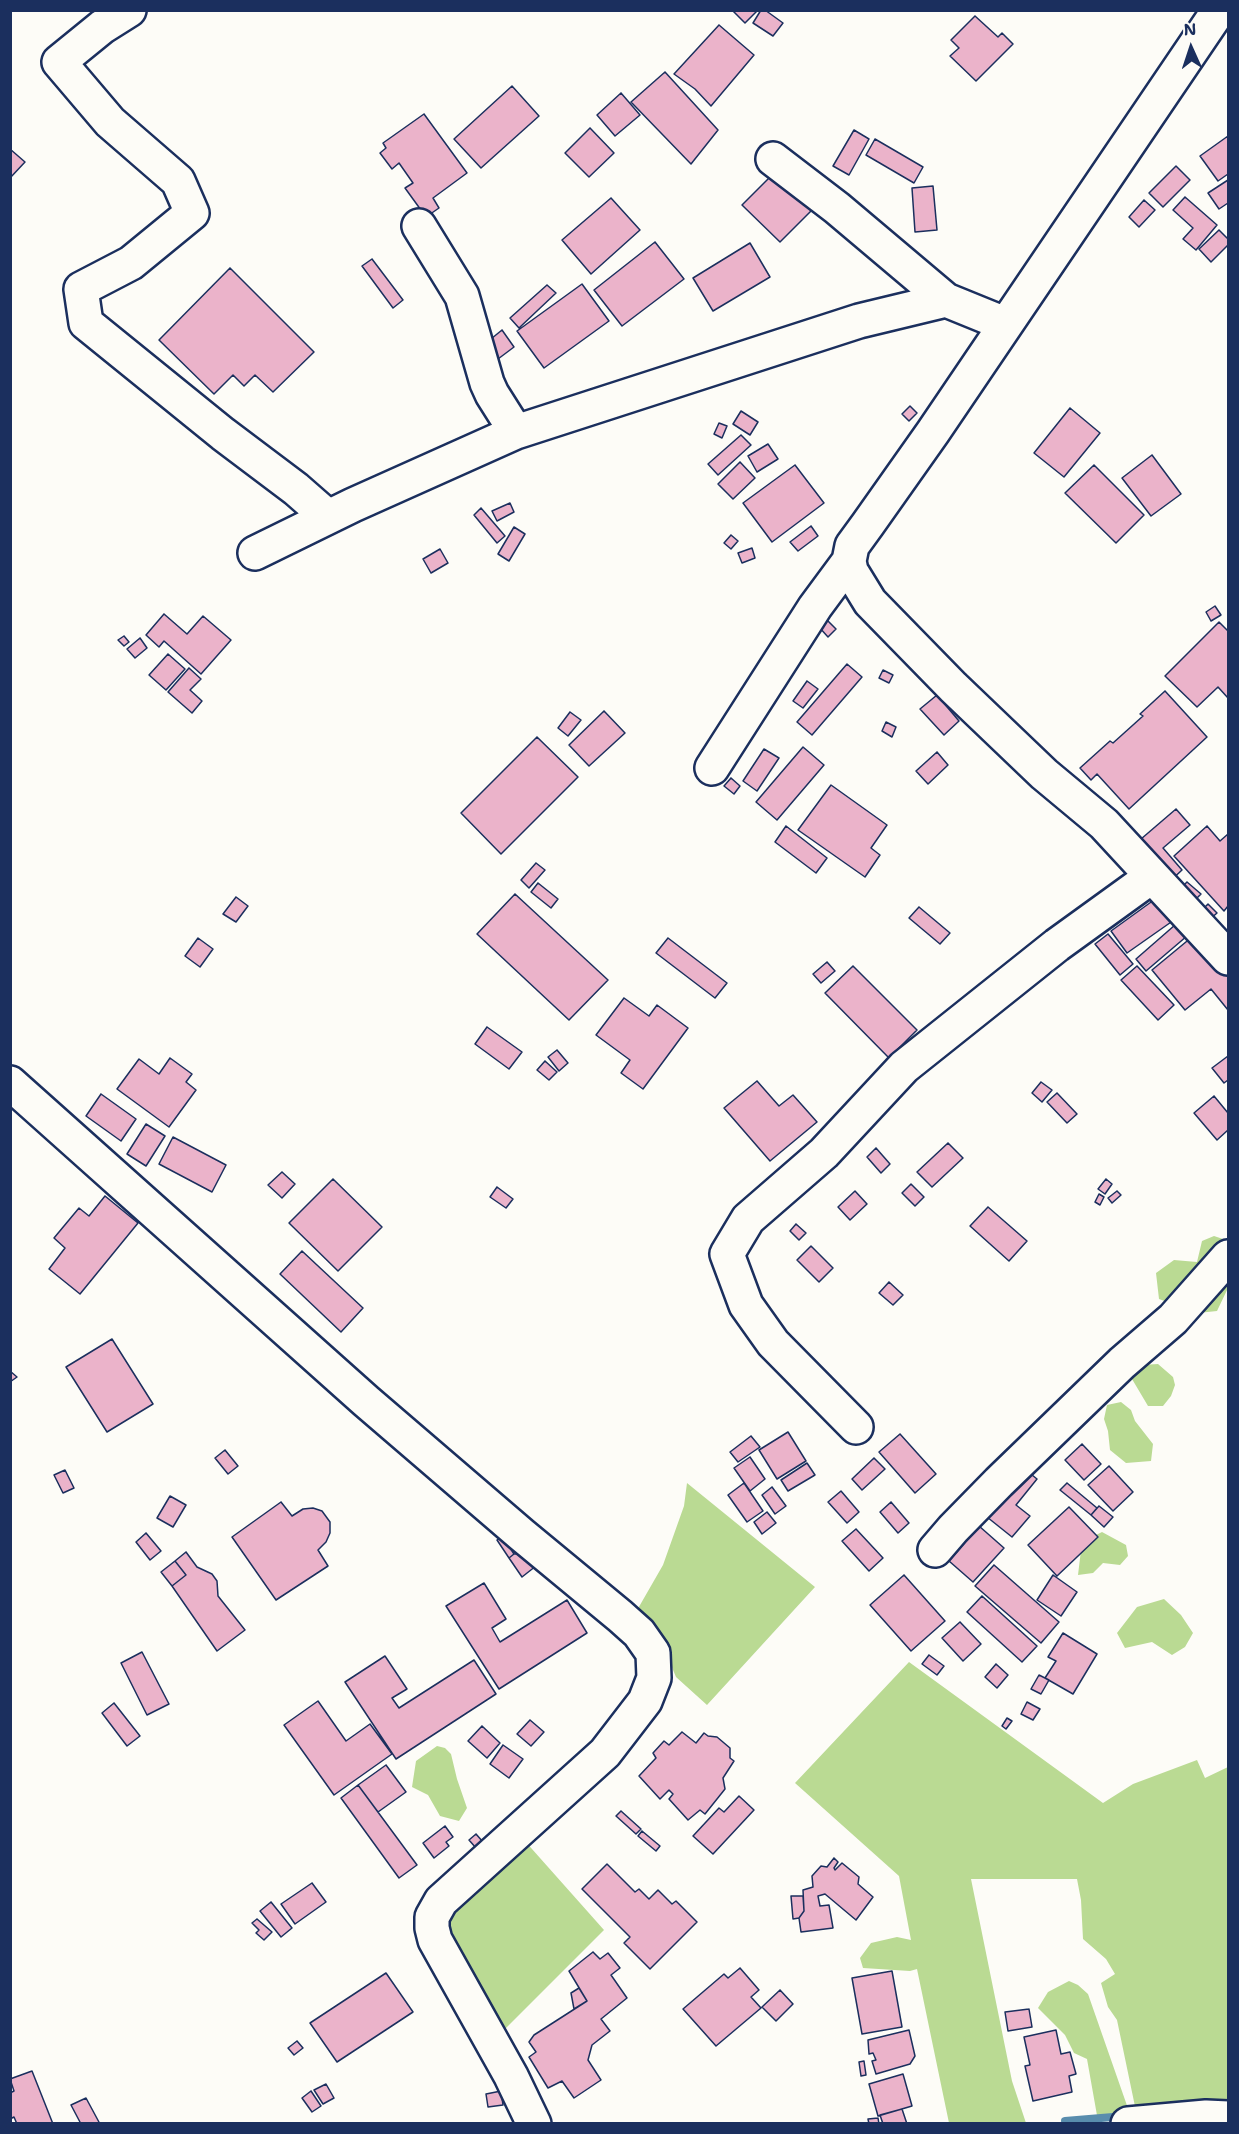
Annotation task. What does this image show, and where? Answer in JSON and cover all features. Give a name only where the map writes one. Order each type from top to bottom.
[{"type":"street","points":[[129,10],[102,27],[59,62],[110,122],[178,181],[192,213],[131,263],[81,289],[86,323],[223,434],[297,489],[328,517]]},
{"type":"street","points":[[1219,10],[933,432],[852,546],[849,561],[851,571],[870,602],[953,687],[1028,758],[1104,824],[1228,958]]},
{"type":"street","points":[[773,159],[837,208],[946,300],[1005,324]]},
{"type":"street","points":[[418,226],[462,296],[487,383],[516,432]]},
{"type":"street","points":[[255,553],[328,517],[516,432],[859,321],[946,300]]},
{"type":"street","points":[[712,768],[815,608],[849,561]]},
{"type":"street","points":[[856,1427],[773,1343],[746,1305],[727,1254],[748,1219],[824,1154],[904,1067],[1057,945],[1152,877]]},
{"type":"street","points":[[10,1083],[366,1401],[620,1616],[639,1633],[653,1653],[654,1678],[645,1701],[605,1753],[441,1901],[432,1917],[435,1940],[511,2076],[534,2124]]},
{"type":"street","points":[[935,1550],[999,1482],[1114,1370],[1173,1319],[1228,1257]]},
{"type":"street","points":[[1128,2124],[1195,2118],[1228,2118]]},
{"type":"green space","points":[[1214,1236],[1223,1239],[1228,1264],[1228,1288],[1217,1311],[1198,1313],[1159,1299],[1156,1273],[1174,1260],[1197,1262],[1202,1241]]},
{"type":"green space","points":[[1158,1364],[1173,1377],[1175,1385],[1171,1396],[1163,1406],[1148,1406],[1132,1379],[1142,1365]]},
{"type":"green space","points":[[1121,1402],[1131,1410],[1135,1421],[1153,1444],[1151,1461],[1126,1463],[1110,1450],[1104,1419],[1107,1405]]},
{"type":"green space","points":[[687,1483],[815,1587],[707,1705],[676,1677],[663,1646],[636,1612],[663,1565],[684,1506]]},
{"type":"green space","points":[[1102,1532],[1126,1545],[1128,1556],[1120,1565],[1103,1563],[1093,1573],[1078,1575],[1082,1542]]},
{"type":"green space","points":[[1164,1599],[1181,1615],[1193,1633],[1185,1647],[1172,1655],[1152,1642],[1125,1648],[1117,1633],[1137,1607]]},
{"type":"green space","points":[[909,1662],[1103,1803],[1133,1784],[1197,1760],[1205,1778],[1228,1767],[1228,2112],[1137,2116],[1117,2020],[1108,2007],[1101,1983],[1115,1974],[1106,1959],[1083,1939],[1081,1900],[1077,1879],[971,1879],[1012,2081],[1026,2123],[949,2123],[917,1969],[910,1971],[863,1968],[860,1958],[871,1943],[897,1937],[911,1940],[899,1876],[795,1783]]},
{"type":"green space","points":[[437,1746],[445,1748],[451,1754],[467,1808],[459,1821],[440,1816],[428,1795],[412,1787],[416,1761]]},
{"type":"green space","points":[[524,1840],[604,1930],[499,2035],[447,1949],[444,1911]]},
{"type":"green space","points":[[1069,1981],[1088,1994],[1131,2117],[1098,2121],[1087,2059],[1074,2053],[1065,2035],[1038,2008],[1048,1992]]},
{"type":"building","points":[[732,10],[758,10],[745,23]]},
{"type":"building","points":[[761,10],[765,10],[783,23],[773,36],[753,23]]},
{"type":"building","points":[[975,16],[998,37],[1002,33],[1013,44],[976,81],[950,56],[959,48],[951,40]]},
{"type":"building","points":[[719,25],[754,55],[711,106],[695,89],[674,74]]},
{"type":"building","points":[[665,72],[718,130],[691,164],[631,102]]},
{"type":"building","points":[[512,86],[539,116],[481,168],[454,139]]},
{"type":"building","points":[[621,93],[640,115],[615,136],[597,115]]},
{"type":"building","points":[[424,114],[467,173],[433,198],[439,208],[426,217],[405,188],[413,183],[399,163],[392,169],[380,153],[386,148],[383,143]]},
{"type":"building","points":[[590,128],[614,153],[589,177],[565,153]]},
{"type":"building","points":[[854,130],[869,139],[849,175],[833,166]]},
{"type":"building","points":[[1228,136],[1228,174],[1218,181],[1200,156]]},
{"type":"building","points":[[875,139],[923,167],[914,183],[866,155]]},
{"type":"building","points":[[10,149],[25,162],[10,178]]},
{"type":"building","points":[[1176,166],[1190,180],[1163,207],[1149,193]]},
{"type":"building","points":[[777,170],[815,207],[780,242],[742,205]]},
{"type":"building","points":[[1228,180],[1228,203],[1219,209],[1208,193]]},
{"type":"building","points":[[933,186],[937,230],[915,232],[912,188]]},
{"type":"building","points":[[1185,197],[1217,225],[1196,250],[1183,239],[1193,228],[1173,210]]},
{"type":"building","points":[[611,198],[640,230],[591,274],[562,240]]},
{"type":"building","points":[[1144,200],[1155,210],[1139,227],[1129,217]]},
{"type":"building","points":[[1219,230],[1228,239],[1228,245],[1211,262],[1199,249]]},
{"type":"building","points":[[655,242],[684,279],[622,326],[594,290]]},
{"type":"building","points":[[750,243],[770,277],[713,311],[693,278]]},
{"type":"building","points":[[372,259],[403,300],[393,308],[362,266]]},
{"type":"building","points":[[230,268],[314,352],[273,392],[255,375],[244,386],[233,375],[214,394],[159,340]]},
{"type":"building","points":[[582,284],[609,321],[544,368],[517,331]]},
{"type":"building","points":[[547,285],[556,293],[519,328],[510,318]]},
{"type":"building","points":[[502,330],[514,347],[498,359],[486,343]]},
{"type":"building","points":[[910,406],[917,413],[909,421],[902,414]]},
{"type":"building","points":[[1070,408],[1100,433],[1064,477],[1034,453]]},
{"type":"building","points":[[741,411],[758,422],[750,435],[733,424]]},
{"type":"building","points":[[719,423],[727,426],[722,438],[714,434]]},
{"type":"building","points":[[741,435],[751,445],[718,475],[708,464]]},
{"type":"building","points":[[768,444],[778,459],[757,472],[748,456]]},
{"type":"building","points":[[1152,455],[1181,494],[1151,516],[1122,478]]},
{"type":"building","points":[[740,462],[755,478],[733,499],[718,484]]},
{"type":"building","points":[[795,465],[824,503],[772,542],[743,503]]},
{"type":"building","points":[[1094,465],[1144,515],[1116,543],[1065,493]]},
{"type":"building","points":[[510,503],[514,512],[497,521],[492,511]]},
{"type":"building","points":[[481,508],[505,536],[497,543],[474,515]]},
{"type":"building","points":[[811,526],[818,536],[798,551],[790,542]]},
{"type":"building","points":[[514,527],[525,534],[509,561],[498,554]]},
{"type":"building","points":[[731,535],[738,541],[731,549],[724,543]]},
{"type":"building","points":[[752,548],[755,558],[742,563],[738,553]]},
{"type":"building","points":[[440,549],[448,563],[431,573],[423,559]]},
{"type":"building","points":[[1215,606],[1221,615],[1211,621],[1206,612]]},
{"type":"building","points":[[164,614],[187,634],[203,616],[231,640],[201,674],[164,641],[159,647],[146,635]]},
{"type":"building","points":[[827,620],[836,629],[828,637],[819,627]]},
{"type":"building","points":[[1219,622],[1228,631],[1228,698],[1218,687],[1197,707],[1165,676]]},
{"type":"building","points":[[124,636],[129,642],[124,646],[118,640]]},
{"type":"building","points":[[140,638],[147,648],[135,658],[127,649]]},
{"type":"building","points":[[168,654],[185,669],[166,690],[149,675]]},
{"type":"building","points":[[847,664],[862,677],[812,735],[797,722]]},
{"type":"building","points":[[189,668],[201,679],[190,690],[202,701],[192,713],[168,692]]},
{"type":"building","points":[[883,670],[893,675],[889,683],[879,678]]},
{"type":"building","points":[[807,681],[818,689],[803,708],[793,701]]},
{"type":"building","points":[[1165,691],[1207,737],[1129,809],[1097,774],[1091,780],[1080,768],[1143,716],[1140,714]]},
{"type":"building","points":[[937,695],[959,721],[944,735],[920,709]]},
{"type":"building","points":[[604,711],[625,733],[589,766],[569,745]]},
{"type":"building","points":[[570,712],[581,720],[568,736],[558,728]]},
{"type":"building","points":[[886,722],[896,727],[892,737],[882,731]]},
{"type":"building","points":[[537,737],[578,777],[501,854],[461,813]]},
{"type":"building","points":[[803,747],[824,765],[777,820],[756,802]]},
{"type":"building","points":[[764,749],[779,758],[757,791],[743,781]]},
{"type":"building","points":[[937,752],[948,765],[928,784],[916,771]]},
{"type":"building","points":[[731,778],[740,786],[734,794],[724,786]]},
{"type":"building","points":[[831,785],[887,825],[871,848],[880,855],[865,877],[798,830]]},
{"type":"building","points":[[1176,809],[1190,825],[1163,848],[1182,870],[1167,884],[1134,845]]},
{"type":"building","points":[[786,826],[827,858],[816,873],[775,842]]},
{"type":"building","points":[[1207,826],[1220,841],[1228,834],[1228,906],[1224,911],[1174,856]]},
{"type":"building","points":[[536,863],[545,870],[529,888],[521,880]]},
{"type":"building","points":[[1187,882],[1201,894],[1192,903],[1179,890]]},
{"type":"building","points":[[538,883],[558,899],[551,908],[531,892]]},
{"type":"building","points":[[515,894],[608,980],[569,1020],[477,934]]},
{"type":"building","points":[[236,897],[248,906],[236,922],[223,914]]},
{"type":"building","points":[[1158,897],[1174,920],[1127,953],[1111,931]]},
{"type":"building","points":[[1208,904],[1217,913],[1209,920],[1200,912]]},
{"type":"building","points":[[919,907],[950,933],[940,944],[909,918]]},
{"type":"building","points":[[1183,918],[1194,930],[1146,971],[1136,959]]},
{"type":"building","points":[[1198,932],[1228,968],[1228,1010],[1211,989],[1185,1010],[1152,970]]},
{"type":"building","points":[[1108,934],[1133,964],[1120,975],[1095,944]]},
{"type":"building","points":[[198,938],[213,949],[200,967],[185,956]]},
{"type":"building","points":[[668,938],[727,983],[715,998],[656,953]]},
{"type":"building","points":[[827,962],[835,971],[821,983],[813,974]]},
{"type":"building","points":[[853,966],[917,1030],[889,1058],[825,993]]},
{"type":"building","points":[[1137,966],[1174,1005],[1158,1020],[1121,980]]},
{"type":"building","points":[[624,998],[649,1016],[657,1005],[688,1028],[643,1089],[621,1073],[630,1060],[596,1035]]},
{"type":"building","points":[[487,1027],[522,1052],[509,1069],[475,1044]]},
{"type":"building","points":[[557,1050],[568,1063],[559,1071],[548,1057]]},
{"type":"building","points":[[1228,1056],[1228,1080],[1224,1083],[1212,1068]]},
{"type":"building","points":[[170,1058],[192,1074],[186,1082],[196,1090],[169,1127],[117,1089],[139,1059],[159,1074]]},
{"type":"building","points":[[545,1061],[557,1072],[549,1080],[537,1070]]},
{"type":"building","points":[[757,1081],[779,1106],[793,1095],[817,1122],[770,1161],[724,1108]]},
{"type":"building","points":[[1041,1082],[1052,1090],[1042,1102],[1032,1093]]},
{"type":"building","points":[[1057,1093],[1077,1114],[1067,1123],[1047,1102]]},
{"type":"building","points":[[101,1094],[136,1119],[121,1141],[86,1116]]},
{"type":"building","points":[[1214,1096],[1228,1113],[1228,1130],[1217,1140],[1194,1113]]},
{"type":"building","points":[[146,1124],[165,1136],[146,1166],[127,1154]]},
{"type":"building","points":[[173,1137],[226,1165],[212,1192],[159,1164]]},
{"type":"building","points":[[948,1143],[963,1158],[932,1187],[917,1172]]},
{"type":"building","points":[[876,1148],[890,1164],[881,1173],[867,1157]]},
{"type":"building","points":[[282,1172],[295,1184],[282,1198],[268,1185]]},
{"type":"building","points":[[333,1179],[382,1227],[338,1271],[289,1223]]},
{"type":"building","points":[[1106,1179],[1112,1184],[1105,1194],[1098,1189]]},
{"type":"building","points":[[911,1184],[924,1197],[915,1206],[902,1193]]},
{"type":"building","points":[[497,1187],[513,1199],[506,1208],[490,1197]]},
{"type":"building","points":[[855,1191],[867,1204],[850,1220],[838,1207]]},
{"type":"building","points":[[1117,1191],[1121,1195],[1112,1203],[1108,1198]]},
{"type":"building","points":[[1099,1194],[1104,1197],[1100,1205],[1095,1202]]},
{"type":"building","points":[[105,1196],[138,1223],[80,1294],[49,1269],[65,1248],[54,1238],[79,1208],[89,1216]]},
{"type":"building","points":[[988,1207],[1027,1241],[1009,1261],[970,1226]]},
{"type":"building","points":[[796,1224],[806,1233],[799,1240],[790,1231]]},
{"type":"building","points":[[811,1246],[833,1268],[819,1282],[797,1260]]},
{"type":"building","points":[[302,1251],[363,1308],[341,1332],[280,1274]]},
{"type":"building","points":[[889,1282],[903,1295],[893,1305],[879,1293]]},
{"type":"building","points":[[112,1339],[153,1404],[107,1432],[66,1367]]},
{"type":"building","points":[[10,1371],[17,1377],[10,1382]]},
{"type":"building","points":[[788,1432],[806,1461],[777,1479],[759,1450]]},
{"type":"building","points":[[900,1434],[936,1474],[915,1493],[879,1452]]},
{"type":"building","points":[[751,1436],[760,1447],[738,1462],[730,1452]]},
{"type":"building","points":[[1082,1444],[1101,1464],[1084,1480],[1065,1460]]},
{"type":"building","points":[[225,1450],[238,1466],[228,1474],[215,1458]]},
{"type":"building","points":[[750,1457],[765,1479],[750,1491],[734,1468]]},
{"type":"building","points":[[874,1458],[885,1469],[862,1490],[852,1479]]},
{"type":"building","points":[[807,1463],[815,1475],[788,1491],[781,1480]]},
{"type":"building","points":[[1021,1466],[1037,1479],[1016,1505],[1030,1516],[1012,1537],[982,1513]]},
{"type":"building","points":[[1109,1466],[1133,1492],[1113,1511],[1088,1485]]},
{"type":"building","points":[[65,1470],[74,1488],[63,1493],[54,1475]]},
{"type":"building","points":[[744,1483],[763,1511],[747,1522],[728,1495]]},
{"type":"building","points":[[1067,1483],[1097,1508],[1091,1515],[1060,1490]]},
{"type":"building","points":[[772,1487],[786,1506],[775,1514],[762,1495]]},
{"type":"building","points":[[841,1491],[859,1512],[847,1523],[828,1502]]},
{"type":"building","points":[[170,1496],[186,1505],[173,1527],[157,1518]]},
{"type":"building","points":[[281,1502],[292,1516],[303,1509],[313,1508],[322,1511],[330,1522],[330,1533],[326,1542],[318,1550],[328,1566],[276,1600],[232,1537]]},
{"type":"building","points":[[891,1502],[909,1523],[898,1533],[880,1512]]},
{"type":"building","points":[[1099,1506],[1113,1517],[1104,1527],[1091,1515]]},
{"type":"building","points":[[1069,1507],[1098,1537],[1057,1576],[1028,1545]]},
{"type":"building","points":[[767,1512],[776,1523],[762,1534],[754,1522]]},
{"type":"building","points":[[979,1526],[1004,1548],[973,1582],[949,1561]]},
{"type":"building","points":[[856,1529],[883,1558],[869,1571],[842,1541]]},
{"type":"building","points":[[146,1533],[161,1551],[150,1560],[136,1542]]},
{"type":"building","points":[[503,1537],[514,1554],[509,1558],[497,1540]]},
{"type":"building","points":[[186,1552],[197,1567],[212,1574],[217,1581],[218,1596],[245,1630],[217,1651],[172,1586],[186,1575],[175,1561]]},
{"type":"building","points":[[531,1553],[541,1562],[522,1577],[509,1558],[514,1554]]},
{"type":"building","points":[[175,1561],[186,1575],[172,1586],[161,1572]]},
{"type":"building","points":[[994,1565],[1059,1622],[1041,1643],[975,1586]]},
{"type":"building","points":[[904,1575],[945,1621],[911,1651],[870,1605]]},
{"type":"building","points":[[1053,1575],[1077,1592],[1061,1616],[1037,1600]]},
{"type":"building","points":[[484,1583],[506,1619],[492,1628],[500,1642],[567,1600],[587,1633],[499,1689],[446,1606]]},
{"type":"building","points":[[982,1596],[1037,1646],[1022,1662],[967,1612]]},
{"type":"building","points":[[960,1622],[981,1644],[963,1661],[942,1638]]},
{"type":"building","points":[[1063,1633],[1097,1654],[1073,1694],[1045,1678],[1056,1661],[1048,1657]]},
{"type":"building","points":[[142,1652],[169,1704],[147,1715],[121,1663]]},
{"type":"building","points":[[929,1655],[944,1666],[937,1675],[922,1664]]},
{"type":"building","points":[[385,1656],[407,1689],[392,1698],[399,1708],[474,1660],[496,1694],[396,1759],[345,1682]]},
{"type":"building","points":[[996,1664],[1008,1675],[997,1688],[985,1677]]},
{"type":"building","points":[[1039,1675],[1049,1680],[1041,1694],[1031,1689]]},
{"type":"building","points":[[318,1701],[346,1741],[370,1724],[392,1754],[334,1795],[284,1725]]},
{"type":"building","points":[[1027,1702],[1040,1709],[1033,1720],[1021,1714]]},
{"type":"building","points":[[114,1703],[140,1736],[127,1746],[102,1713]]},
{"type":"building","points":[[1007,1718],[1012,1721],[1006,1729],[1002,1726]]},
{"type":"building","points":[[530,1720],[544,1732],[531,1746],[517,1734]]},
{"type":"building","points":[[482,1726],[500,1743],[487,1758],[468,1741]]},
{"type":"building","points":[[682,1732],[696,1743],[704,1733],[717,1737],[730,1748],[730,1758],[734,1761],[723,1778],[725,1789],[705,1814],[700,1810],[688,1820],[669,1799],[673,1794],[669,1790],[660,1799],[639,1776],[656,1758],[653,1753],[664,1741],[669,1745]]},
{"type":"building","points":[[503,1745],[523,1759],[509,1778],[490,1764]]},
{"type":"building","points":[[386,1765],[406,1792],[378,1812],[358,1785]]},
{"type":"building","points":[[358,1785],[417,1865],[399,1878],[341,1798]]},
{"type":"building","points":[[739,1796],[754,1810],[713,1854],[693,1836],[719,1808],[724,1812]]},
{"type":"building","points":[[621,1811],[641,1829],[636,1834],[616,1816]]},
{"type":"building","points":[[445,1826],[453,1837],[446,1842],[449,1846],[434,1858],[423,1843]]},
{"type":"building","points":[[642,1831],[660,1846],[656,1851],[638,1836]]},
{"type":"building","points":[[476,1834],[483,1842],[476,1848],[469,1840]]},
{"type":"building","points":[[834,1858],[838,1862],[835,1870],[842,1863],[859,1877],[858,1884],[873,1897],[856,1920],[825,1894],[818,1896],[820,1906],[829,1905],[833,1928],[801,1932],[799,1918],[804,1911],[803,1890],[813,1887],[812,1876],[821,1866],[827,1867]]},
{"type":"building","points":[[607,1864],[635,1892],[639,1889],[649,1899],[658,1890],[672,1904],[676,1901],[697,1922],[650,1969],[624,1943],[630,1937],[582,1889]]},
{"type":"building","points":[[312,1883],[326,1902],[295,1924],[281,1904]]},
{"type":"building","points":[[791,1896],[803,1896],[804,1911],[799,1918],[793,1919]]},
{"type":"building","points":[[271,1902],[292,1928],[281,1937],[260,1911]]},
{"type":"building","points":[[257,1919],[272,1932],[264,1940],[256,1933],[259,1930],[252,1923]]},
{"type":"building","points":[[593,1952],[600,1959],[608,1953],[620,1968],[611,1975],[627,1998],[601,2019],[610,2031],[592,2045],[588,2060],[601,2080],[574,2098],[562,2081],[548,2088],[529,2057],[536,2052],[529,2042],[534,2035],[587,2001],[569,1971]]},
{"type":"building","points":[[740,1968],[759,1990],[751,1997],[761,2008],[716,2046],[683,2009],[724,1974],[728,1978]]},
{"type":"building","points":[[892,1971],[902,2027],[862,2034],[852,1978]]},
{"type":"building","points":[[386,1973],[413,2012],[337,2062],[310,2023]]},
{"type":"building","points":[[579,1988],[587,2001],[574,2009],[571,1993]]},
{"type":"building","points":[[780,1990],[793,2004],[776,2021],[762,2007]]},
{"type":"building","points":[[1029,2009],[1032,2027],[1008,2031],[1005,2012]]},
{"type":"building","points":[[909,2030],[915,2056],[910,2064],[876,2074],[872,2061],[876,2060],[873,2053],[869,2054],[868,2040]]},
{"type":"building","points":[[1056,2030],[1061,2054],[1070,2052],[1076,2074],[1069,2076],[1072,2092],[1033,2101],[1025,2066],[1030,2065],[1024,2037]]},
{"type":"building","points":[[297,2041],[303,2048],[294,2055],[288,2048]]},
{"type":"building","points":[[864,2061],[866,2075],[861,2076],[859,2062]]},
{"type":"building","points":[[32,2071],[53,2124],[17,2124],[14,2117],[10,2119],[10,2093],[14,2091],[10,2079]]},
{"type":"building","points":[[903,2074],[912,2106],[878,2116],[869,2084]]},
{"type":"building","points":[[326,2084],[334,2098],[323,2104],[314,2090]]},
{"type":"building","points":[[311,2091],[321,2106],[312,2112],[302,2098]]},
{"type":"building","points":[[501,2091],[503,2105],[488,2107],[486,2094]]},
{"type":"building","points":[[86,2098],[100,2124],[81,2124],[71,2105]]},
{"type":"building","points":[[902,2109],[907,2124],[883,2124],[880,2115]]},
{"type":"building","points":[[878,2118],[879,2124],[869,2124],[868,2119]]},
{"type":"waterway","points":[[1065,2121],[1125,2116]]}]
